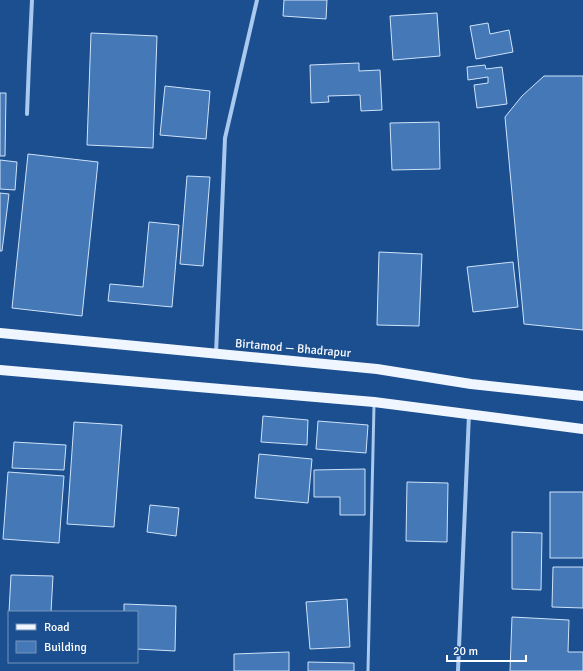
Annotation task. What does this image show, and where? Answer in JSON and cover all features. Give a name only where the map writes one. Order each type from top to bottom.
[{"type":"main road","name":"Birtamod — Bhadrapur","points":[[0,334],[377,369],[471,384],[583,396]]},
{"type":"main road","points":[[0,370],[374,402],[583,429]]},
{"type":"street","points":[[27,114],[32,0]]},
{"type":"street","points":[[216,354],[225,138],[258,0]]},
{"type":"street","points":[[458,671],[469,414]]},
{"type":"lane","points":[[368,671],[374,402]]},
{"type":"building","points":[[284,0],[327,0],[326,19],[283,16]]},
{"type":"building","points":[[437,13],[440,56],[393,60],[390,16]]},
{"type":"building","points":[[488,23],[490,34],[509,30],[513,52],[476,59],[470,26]]},
{"type":"building","points":[[91,33],[157,36],[153,148],[87,145]]},
{"type":"building","points":[[359,63],[359,71],[380,70],[382,110],[361,111],[360,95],[328,96],[329,102],[311,103],[310,65]]},
{"type":"building","points":[[485,65],[486,69],[502,67],[507,104],[477,108],[474,85],[488,83],[488,77],[468,80],[467,67]]},
{"type":"building","points":[[544,76],[583,76],[583,330],[524,324],[505,117],[522,96]]},
{"type":"building","points":[[165,86],[210,91],[206,139],[160,135]]},
{"type":"building","points":[[0,93],[6,93],[5,156],[0,156]]},
{"type":"building","points":[[439,122],[440,169],[392,170],[390,123]]},
{"type":"building","points":[[28,154],[98,162],[82,316],[12,308]]},
{"type":"building","points":[[0,160],[17,162],[15,190],[0,189]]},
{"type":"building","points":[[187,176],[210,177],[203,266],[180,264]]},
{"type":"building","points":[[0,193],[9,194],[2,251],[0,251]]},
{"type":"building","points":[[149,222],[179,225],[172,307],[108,301],[110,284],[143,287]]},
{"type":"building","points":[[379,252],[422,254],[419,326],[377,325]]},
{"type":"building","points":[[513,262],[518,307],[473,312],[467,267]]},
{"type":"building","points":[[263,416],[308,420],[307,445],[261,442]]},
{"type":"building","points":[[318,421],[368,425],[366,453],[316,449]]},
{"type":"building","points":[[74,422],[122,425],[114,527],[67,524]]},
{"type":"building","points":[[14,442],[66,445],[64,470],[12,468]]},
{"type":"building","points":[[259,454],[312,459],[308,503],[255,498]]},
{"type":"building","points":[[365,469],[365,515],[340,515],[340,497],[314,497],[314,470]]},
{"type":"building","points":[[8,472],[64,476],[59,543],[3,539]]},
{"type":"building","points":[[407,482],[448,483],[447,542],[406,541]]},
{"type":"building","points":[[550,492],[583,492],[583,558],[550,558]]},
{"type":"building","points":[[150,505],[179,508],[176,536],[147,532]]},
{"type":"building","points":[[512,532],[542,533],[541,590],[512,589]]},
{"type":"building","points":[[553,567],[583,567],[583,608],[552,607]]},
{"type":"building","points":[[11,575],[53,576],[51,611],[9,611]]},
{"type":"building","points":[[347,599],[350,647],[310,649],[306,602]]},
{"type":"building","points":[[124,604],[176,606],[175,651],[138,649],[138,611],[124,611]]},
{"type":"building","points":[[512,617],[569,620],[568,652],[583,652],[583,671],[510,671]]},
{"type":"building","points":[[289,652],[289,671],[234,671],[234,654]]},
{"type":"building","points":[[308,662],[354,663],[354,671],[308,671]]}]
